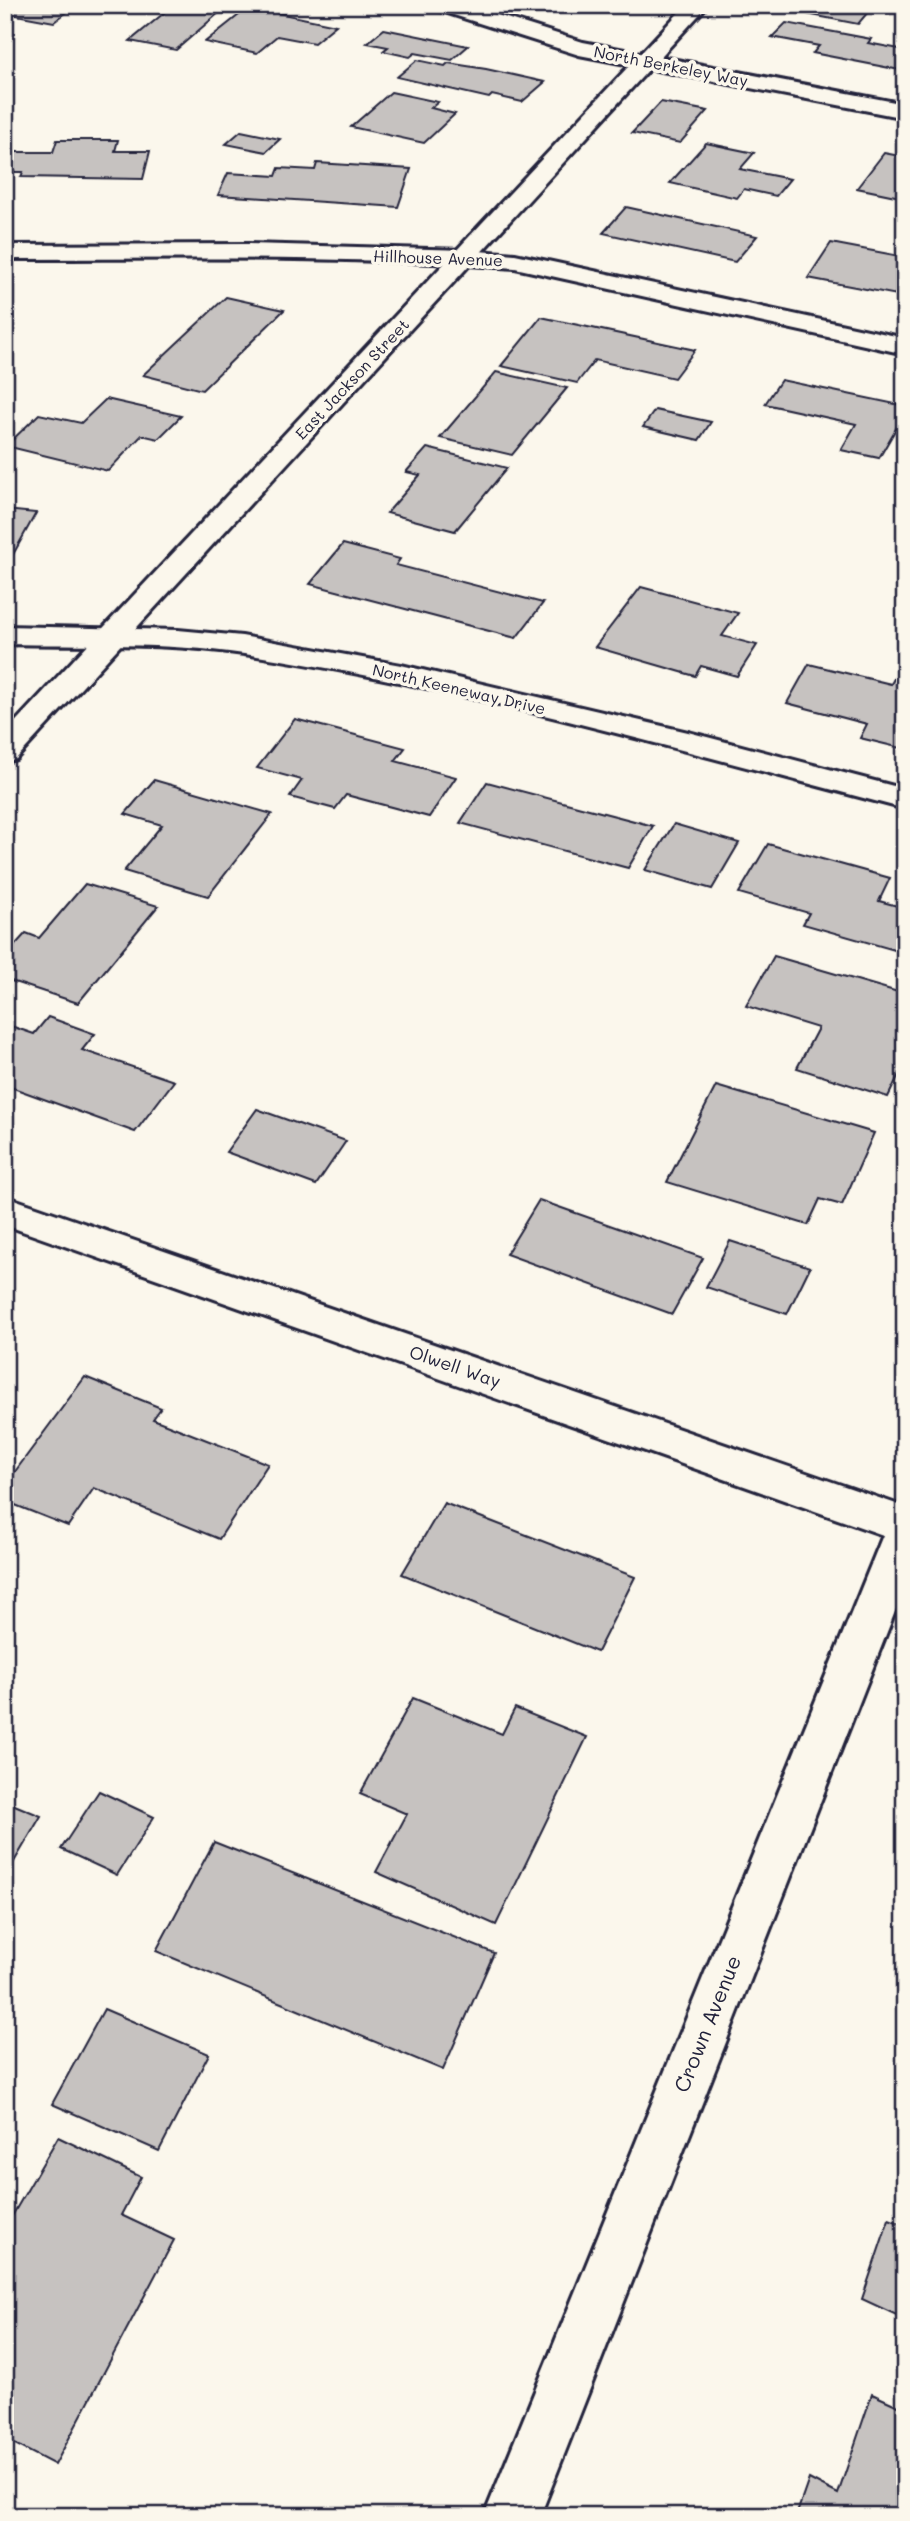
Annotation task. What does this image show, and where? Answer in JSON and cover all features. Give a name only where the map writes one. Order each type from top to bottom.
[{"type":"street","name":"North Berkeley Way","points":[[442,5],[579,48],[905,111]]},
{"type":"street","name":"East Jackson Street","points":[[5,752],[698,5]]},
{"type":"street","name":"Hillhouse Avenue","points":[[5,252],[249,251],[466,257],[515,261],[905,346]]},
{"type":"street","name":"North Keeneway Drive","points":[[5,635],[112,637],[242,645],[401,674],[688,742],[905,799]]},
{"type":"street","name":"Olwell Way","points":[[5,1210],[905,1525]]},
{"type":"street","name":"Crown Avenue","points":[[512,2516],[905,1532]]},
{"type":"building","points":[[15,5],[76,5],[54,22],[5,13]]},
{"type":"building","points":[[132,5],[228,5],[176,50],[130,41],[164,13]]},
{"type":"building","points":[[809,5],[874,5],[858,24],[802,13]]},
{"type":"building","points":[[249,7],[336,25],[314,43],[277,36],[257,53],[205,42]]},
{"type":"building","points":[[786,23],[871,39],[868,43],[905,50],[905,71],[813,53],[819,46],[772,37]]},
{"type":"building","points":[[384,29],[468,46],[452,60],[415,53],[410,57],[383,51],[388,47],[367,43]]},
{"type":"building","points":[[417,60],[445,66],[448,63],[486,69],[545,82],[522,102],[492,95],[489,98],[397,77]]},
{"type":"building","points":[[391,92],[438,102],[431,108],[455,114],[424,143],[351,127]]},
{"type":"building","points":[[661,102],[708,111],[680,143],[632,133]]},
{"type":"building","points":[[241,131],[280,139],[266,152],[226,144]]},
{"type":"building","points":[[57,140],[118,140],[115,151],[150,151],[143,179],[21,177],[23,172],[5,172],[5,152],[53,152]]},
{"type":"building","points":[[706,143],[754,153],[740,169],[790,179],[776,196],[744,189],[737,198],[670,183]]},
{"type":"building","points":[[884,153],[905,157],[905,198],[857,188]]},
{"type":"building","points":[[317,163],[411,169],[398,207],[218,195],[228,173],[276,176],[279,168],[315,170]]},
{"type":"building","points":[[626,207],[757,236],[735,262],[603,233]]},
{"type":"building","points":[[831,243],[905,257],[905,290],[900,290],[897,295],[808,278]]},
{"type":"building","points":[[226,297],[284,310],[202,390],[143,375]]},
{"type":"building","points":[[541,317],[695,350],[674,378],[595,360],[577,383],[501,366]]},
{"type":"building","points":[[496,372],[567,388],[512,455],[440,438]]},
{"type":"building","points":[[781,380],[905,406],[905,413],[879,458],[841,450],[856,424],[765,404]]},
{"type":"building","points":[[106,399],[181,416],[158,439],[142,435],[108,471],[6,446],[39,414],[81,423]]},
{"type":"building","points":[[655,410],[711,422],[699,440],[643,427]]},
{"type":"building","points":[[427,448],[507,468],[455,531],[387,513],[420,475],[406,472]]},
{"type":"building","points":[[5,510],[36,513],[5,569]]},
{"type":"building","points":[[343,544],[400,559],[396,565],[543,603],[516,638],[310,584]]},
{"type":"building","points":[[641,587],[738,613],[722,636],[757,645],[737,676],[701,666],[695,676],[595,647]]},
{"type":"building","points":[[809,664],[891,684],[897,673],[905,675],[905,749],[860,738],[867,724],[787,703]]},
{"type":"building","points":[[295,719],[405,748],[395,761],[456,777],[429,817],[346,795],[335,809],[290,797],[302,780],[257,768]]},
{"type":"building","points":[[154,780],[272,814],[208,896],[124,871],[162,825],[125,814]]},
{"type":"building","points":[[487,782],[653,826],[628,868],[460,823]]},
{"type":"building","points":[[674,824],[739,843],[712,889],[645,870]]},
{"type":"building","points":[[768,844],[890,878],[879,901],[905,908],[905,953],[803,924],[809,913],[739,893]]},
{"type":"building","points":[[85,884],[158,906],[78,1003],[5,979],[5,956],[26,933],[39,938]]},
{"type":"building","points":[[774,956],[905,994],[905,1062],[888,1097],[797,1068],[818,1028],[746,1006]]},
{"type":"building","points":[[48,1017],[95,1034],[82,1050],[174,1081],[135,1132],[5,1085],[5,1024],[34,1034]]},
{"type":"building","points":[[716,1086],[874,1133],[842,1205],[820,1199],[808,1225],[667,1182]]},
{"type":"building","points":[[257,1109],[346,1141],[316,1185],[226,1152]]},
{"type":"building","points":[[539,1200],[703,1258],[672,1314],[506,1254]]},
{"type":"building","points":[[730,1241],[810,1267],[787,1314],[706,1287]]},
{"type":"building","points":[[85,1377],[161,1408],[153,1419],[268,1464],[219,1539],[94,1488],[68,1526],[5,1501],[5,1485]]},
{"type":"building","points":[[444,1503],[635,1577],[597,1652],[402,1574]]},
{"type":"building","points":[[413,1698],[502,1734],[515,1708],[587,1737],[496,1925],[376,1872],[407,1814],[360,1794]]},
{"type":"building","points":[[99,1791],[154,1817],[117,1875],[61,1849]]},
{"type":"building","points":[[5,1801],[41,1816],[5,1877]]},
{"type":"building","points":[[214,1842],[494,1953],[443,2070],[156,1951]]},
{"type":"building","points":[[104,2009],[209,2054],[159,2151],[52,2104]]},
{"type":"building","points":[[58,2137],[141,2177],[121,2215],[174,2240],[55,2465],[5,2439],[5,2228]]},
{"type":"building","points":[[889,2219],[905,2225],[905,2319],[862,2299]]},
{"type":"building","points":[[872,2394],[905,2409],[905,2516],[796,2516],[809,2479],[838,2494]]}]
